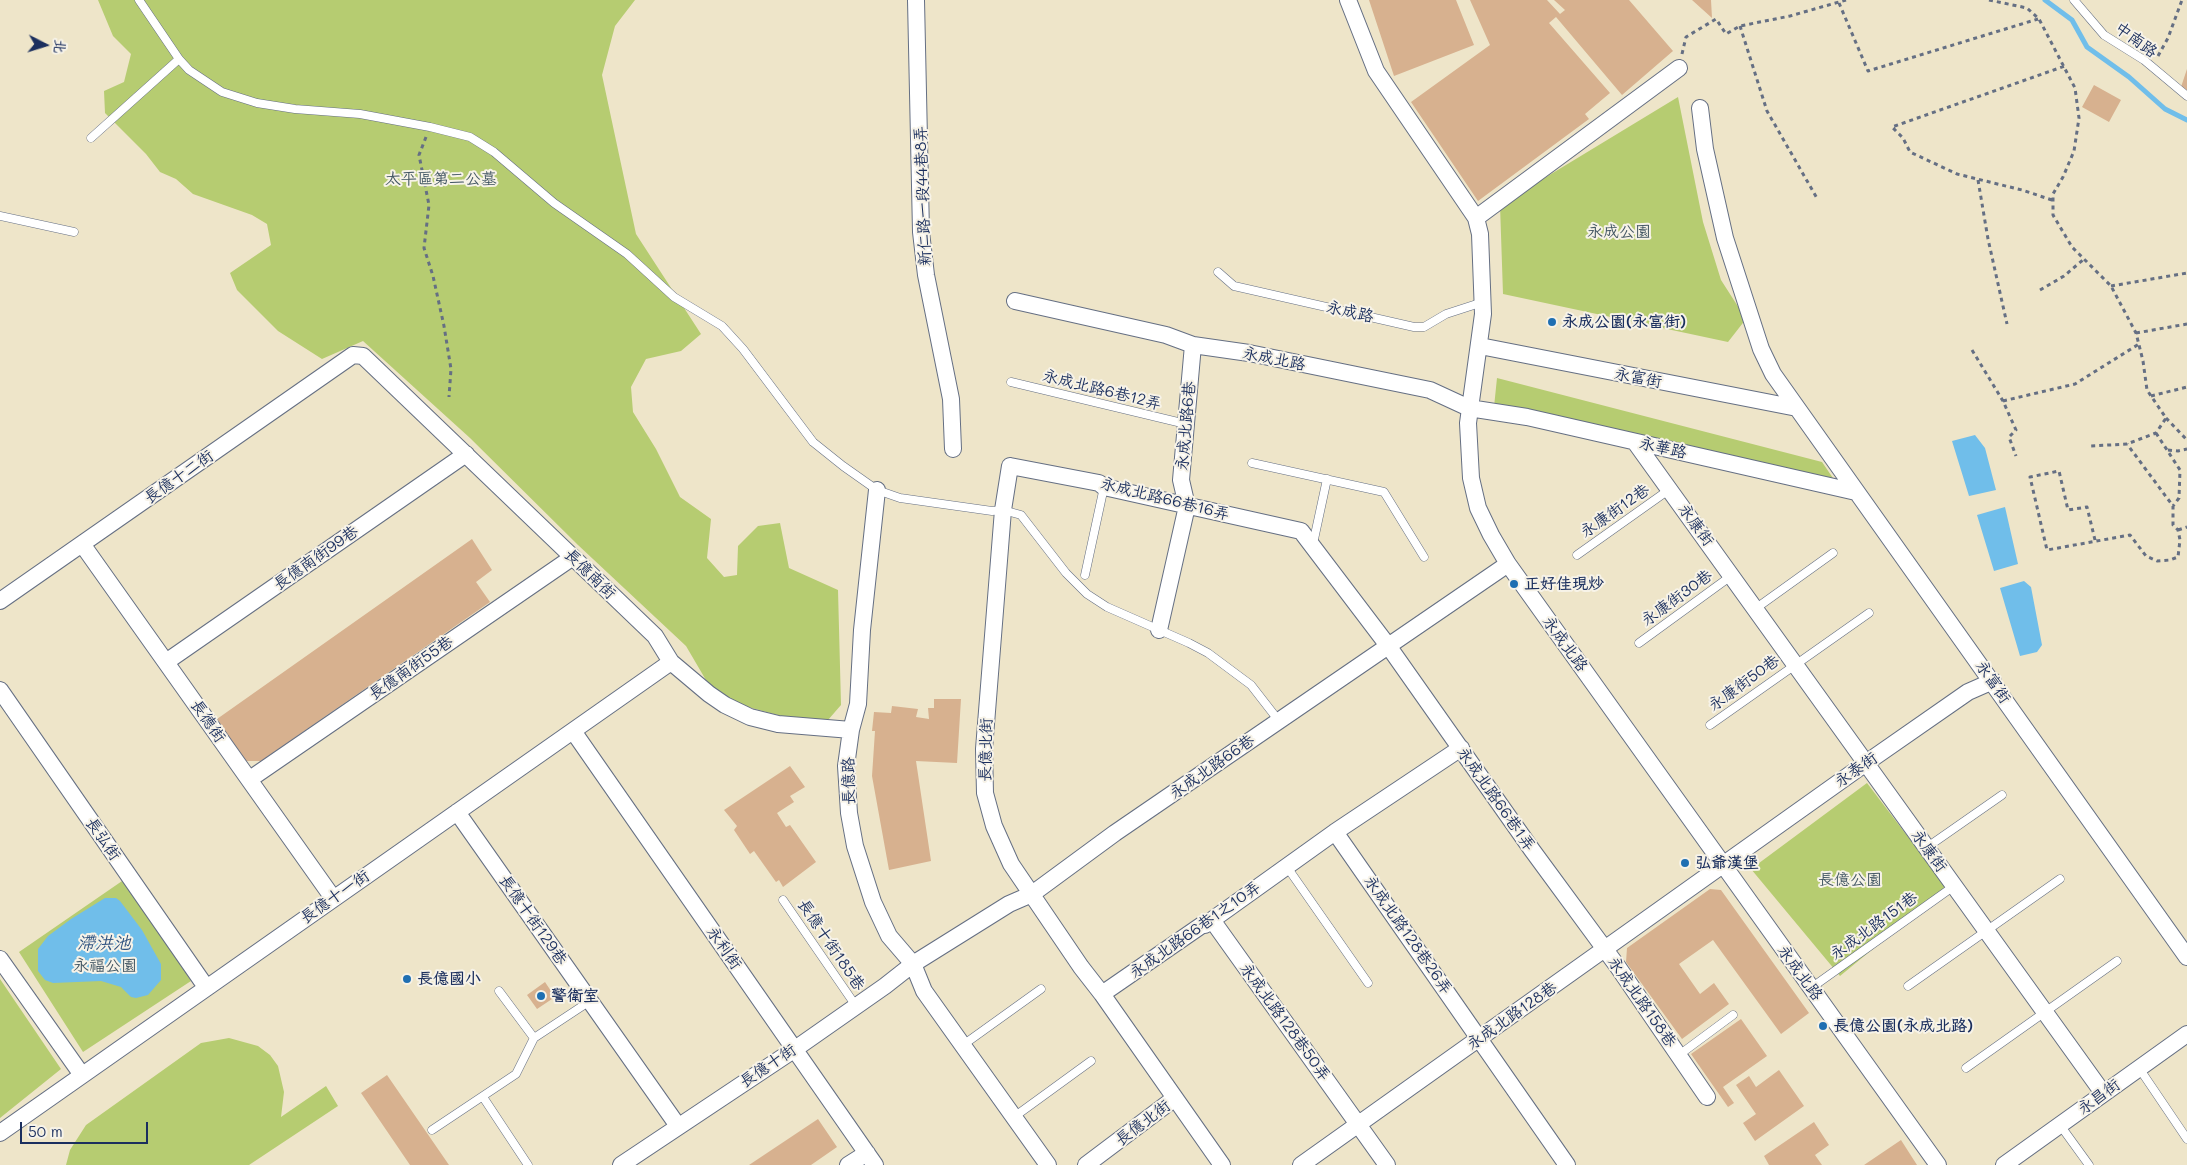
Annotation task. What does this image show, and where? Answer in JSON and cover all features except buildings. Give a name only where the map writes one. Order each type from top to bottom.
[{"type":"street","name":"新仁路一段44巷8弄","points":[[916,0],[921,232],[926,275],[951,399],[953,449]]},
{"type":"street","points":[[1348,0],[1376,71],[1476,218],[1480,234],[1483,302],[1480,346],[1469,408]]},
{"type":"street","points":[[1476,218],[1679,68]]},
{"type":"street","name":"永富街","points":[[1700,108],[1705,149],[1714,194],[1742,295],[1769,366],[1856,492],[1993,681],[2187,957]]},
{"type":"street","name":"永成北路","points":[[1015,301],[1166,335],[1193,345],[1249,353],[1430,390],[1469,408],[1471,478],[1474,493],[1478,508],[1508,564],[1938,1165]]},
{"type":"street","name":"永成北路6巷","points":[[1187,506],[1182,480],[1193,345]]},
{"type":"street","name":"永富街","points":[[1480,346],[1797,408]]},
{"type":"street","name":"長億十二街","points":[[0,601],[353,355],[358,355]]},
{"type":"street","name":"長億南街","points":[[358,355],[363,356],[655,636],[671,662],[709,694],[725,705],[750,717],[778,724],[851,730]]},
{"type":"street","name":"永華路","points":[[1469,408],[1527,416],[1856,492]]},
{"type":"street","name":"永康街","points":[[1635,442],[2103,1093]]},
{"type":"street","name":"長億南街99巷","points":[[166,662],[466,454]]},
{"type":"street","name":"永成北路66巷16弄","points":[[1010,466],[1099,483],[1104,487],[1301,531],[1389,647]]},
{"type":"street","name":"長億北街","points":[[1010,466],[1004,510],[984,749],[984,776],[989,810],[1000,842],[1011,864],[1081,967],[1222,1165]]},
{"type":"street","name":"長億路","points":[[877,490],[862,630],[858,704],[851,730],[846,766],[849,813],[855,846],[873,902],[889,936],[913,964],[924,991],[1048,1165]]},
{"type":"street","points":[[1159,630],[1187,506]]},
{"type":"street","name":"長德街","points":[[82,544],[333,898]]},
{"type":"street","name":"長億南街55巷","points":[[250,780],[573,557]]},
{"type":"street","name":"永成北路66巷","points":[[913,964],[1009,904],[1032,894],[1279,720],[1389,647],[1508,564]]},
{"type":"street","name":"永成北路66巷1弄","points":[[1389,647],[1532,850],[1606,950]]},
{"type":"street","name":"長億十一街","points":[[0,1133],[671,662]]},
{"type":"street","name":"永泰街","points":[[1723,866],[1968,692],[1993,681]]},
{"type":"street","name":"長弘街","points":[[0,690],[206,987]]},
{"type":"street","name":"永利街","points":[[573,731],[871,1159]]},
{"type":"street","name":"永成北路66巷1之10弄","points":[[1102,994],[1212,920],[1335,832],[1461,748]]},
{"type":"street","name":"長億十街129巷","points":[[456,812],[678,1126]]},
{"type":"street","name":"永成北路128巷26弄","points":[[1335,832],[1567,1165]]},
{"type":"street","name":"永成北路128巷","points":[[1301,1165],[1723,866]]},
{"type":"street","name":"永成北路128巷50弄","points":[[1212,920],[1387,1165]]},
{"type":"street","name":"永成北路158巷","points":[[1606,950],[1707,1098]]},
{"type":"street","points":[[0,959],[82,1075]]},
{"type":"street","name":"長億十街","points":[[621,1165],[795,1049],[913,964]]},
{"type":"street","name":"永昌街","points":[[2004,1165],[2187,1034]]},
{"type":"street","name":"長億北街","points":[[1086,1165],[1175,1098]]},
{"type":"street","points":[[848,1165],[871,1159]]},
{"type":"lane","points":[[139,0],[179,59],[190,70],[222,92],[257,103],[295,109],[360,114],[430,127],[470,137],[494,152],[554,203],[627,254],[674,297],[722,326],[743,349],[814,442],[843,466],[877,490],[900,498],[992,511],[1004,510],[1021,515],[1066,574],[1087,594],[1107,607],[1208,653],[1251,685],[1279,720]]},
{"type":"lane","name":"中南路","points":[[2074,0],[2104,35],[2144,60],[2187,96]]},
{"type":"lane","points":[[91,138],[179,59]]},
{"type":"lane","points":[[0,216],[74,232]]},
{"type":"lane","name":"永成路","points":[[1218,272],[1234,286],[1414,327],[1424,327],[1446,314],[1483,302]]},
{"type":"lane","name":"永成北路6巷12弄","points":[[1011,382],[1186,424]]},
{"type":"lane","points":[[1252,463],[1384,492],[1424,557]]},
{"type":"lane","points":[[1312,546],[1327,479]]},
{"type":"lane","points":[[1085,575],[1104,487]]},
{"type":"lane","name":"永康街12巷","points":[[1577,555],[1670,489]]},
{"type":"lane","points":[[1756,609],[1833,553]]},
{"type":"lane","name":"永康街30巷","points":[[1639,643],[1731,576]]},
{"type":"lane","name":"永康街50巷","points":[[1710,725],[1795,663],[1869,613]]},
{"type":"lane","points":[[1926,848],[2002,795]]},
{"type":"lane","points":[[1287,867],[1368,983]]},
{"type":"lane","points":[[1908,986],[2060,879]]},
{"type":"lane","name":"永成北路151巷","points":[[1811,988],[1954,886]]},
{"type":"lane","name":"長億十街185巷","points":[[783,900],[856,1006]]},
{"type":"lane","points":[[1966,1068],[2117,961]]},
{"type":"lane","points":[[963,1044],[1041,989]]},
{"type":"lane","points":[[499,991],[534,1038]]},
{"type":"lane","points":[[432,1130],[516,1074],[534,1038],[590,1000]]},
{"type":"lane","name":"永成北路158巷","points":[[1679,1055],[1733,1015]]},
{"type":"lane","points":[[1014,1117],[1091,1061]]},
{"type":"lane","points":[[2139,1068],[2187,1139]]},
{"type":"lane","points":[[483,1097],[528,1165]]},
{"type":"lane","name":"永昌街","points":[[2060,1125],[2089,1165]]},
{"type":"path","points":[[1679,68],[1686,37],[1716,19],[1726,34],[1740,26],[1846,0]]},
{"type":"path","points":[[1989,0],[2027,8],[2039,19],[2075,88],[2079,118],[2074,151],[2052,200],[2053,215],[2072,248],[2111,286],[2136,333],[2143,361],[2146,390],[2166,418],[2187,440]]},
{"type":"path","points":[[2152,68],[2168,38],[2182,0]]},
{"type":"path","points":[[1839,3],[1868,70],[2039,19]]},
{"type":"path","points":[[1740,26],[1767,111],[1818,200]]},
{"type":"path","points":[[2052,200],[2022,190],[1957,174],[1910,152],[1903,138],[1892,127],[2065,66]]},
{"type":"path","points":[[430,127],[420,155],[429,205],[424,248],[433,276],[444,326],[451,368],[449,397]]},
{"type":"path","points":[[1978,180],[1988,239],[2008,324]]},
{"type":"path","points":[[2040,290],[2064,276],[2084,259]]},
{"type":"path","points":[[2111,286],[2187,273]]},
{"type":"path","points":[[2136,333],[2187,324]]},
{"type":"path","points":[[2003,401],[2075,384],[2139,344]]},
{"type":"path","points":[[1972,350],[2003,401],[2016,430],[2009,437],[2016,456]]},
{"type":"path","points":[[2151,396],[2187,387]]},
{"type":"path","points":[[2091,446],[2127,444],[2156,433],[2166,418]]},
{"type":"path","points":[[2156,433],[2180,470],[2179,498],[2173,506]]},
{"type":"path","points":[[2095,540],[2086,507],[2068,510],[2059,471],[2030,477],[2046,550],[2130,535],[2146,556],[2157,561],[2178,557],[2180,540],[2178,530],[2173,525],[2173,506],[2127,444]]},
{"type":"path","points":[[2168,449],[2178,451],[2187,449]]},
{"type":"path","points":[[2178,530],[2187,527]]},
{"type":"green space","name":"太平區第二公墓","points":[[98,0],[635,0],[615,26],[602,75],[636,234],[701,334],[681,351],[646,359],[631,387],[633,412],[656,449],[680,497],[711,519],[707,558],[724,577],[737,575],[738,546],[758,526],[780,523],[789,568],[838,590],[841,705],[828,720],[785,717],[737,704],[710,687],[686,646],[578,545],[470,438],[363,341],[322,359],[278,331],[237,290],[230,273],[271,245],[267,224],[252,215],[193,194],[176,179],[160,172],[146,154],[105,113],[104,91],[124,82],[131,54],[113,36]]},
{"type":"green space","name":"永成公園","points":[[1678,97],[1703,222],[1721,280],[1746,319],[1728,342],[1503,294],[1500,205]]},
{"type":"green space","points":[[1497,378],[1822,462],[1837,484],[1494,407]]},
{"type":"green space","name":"長億公園","points":[[1867,783],[1947,888],[1840,976],[1751,869]]},
{"type":"green space","name":"永福公園","points":[[125,879],[191,981],[83,1052],[19,952]]},
{"type":"green space","points":[[0,979],[61,1069],[0,1118]]},
{"type":"green space","points":[[229,1038],[258,1046],[270,1055],[278,1066],[284,1092],[281,1117],[326,1086],[338,1106],[249,1165],[66,1165],[70,1150],[86,1125],[201,1043]]},
{"type":"water","points":[[1975,435],[1985,448],[1996,490],[1969,496],[1952,441]]},
{"type":"water","points":[[2005,507],[2018,564],[1994,571],[1977,515]]},
{"type":"water","points":[[2024,581],[2031,587],[2042,645],[2037,652],[2020,656],[2000,588]]},
{"type":"water","name":"滯洪池","points":[[105,898],[116,898],[120,901],[142,930],[161,964],[161,980],[148,995],[136,998],[131,997],[121,987],[101,981],[53,983],[45,980],[38,971],[38,949],[48,936]]},
{"type":"waterway","points":[[2045,0],[2072,20],[2087,47],[2129,77],[2165,109],[2187,120]]},
{"type":"place","name":"永成公園(永富街)","points":[[1552,322]]},
{"type":"place","name":"正好佳現炒","points":[[1514,584]]},
{"type":"place","name":"弘爺漢堡","points":[[1685,863]]},
{"type":"place","name":"長億國小","points":[[407,979]]},
{"type":"place","name":"警衛室","points":[[541,996]]},
{"type":"place","name":"長億公園(永成北路)","points":[[1823,1026]]}]
